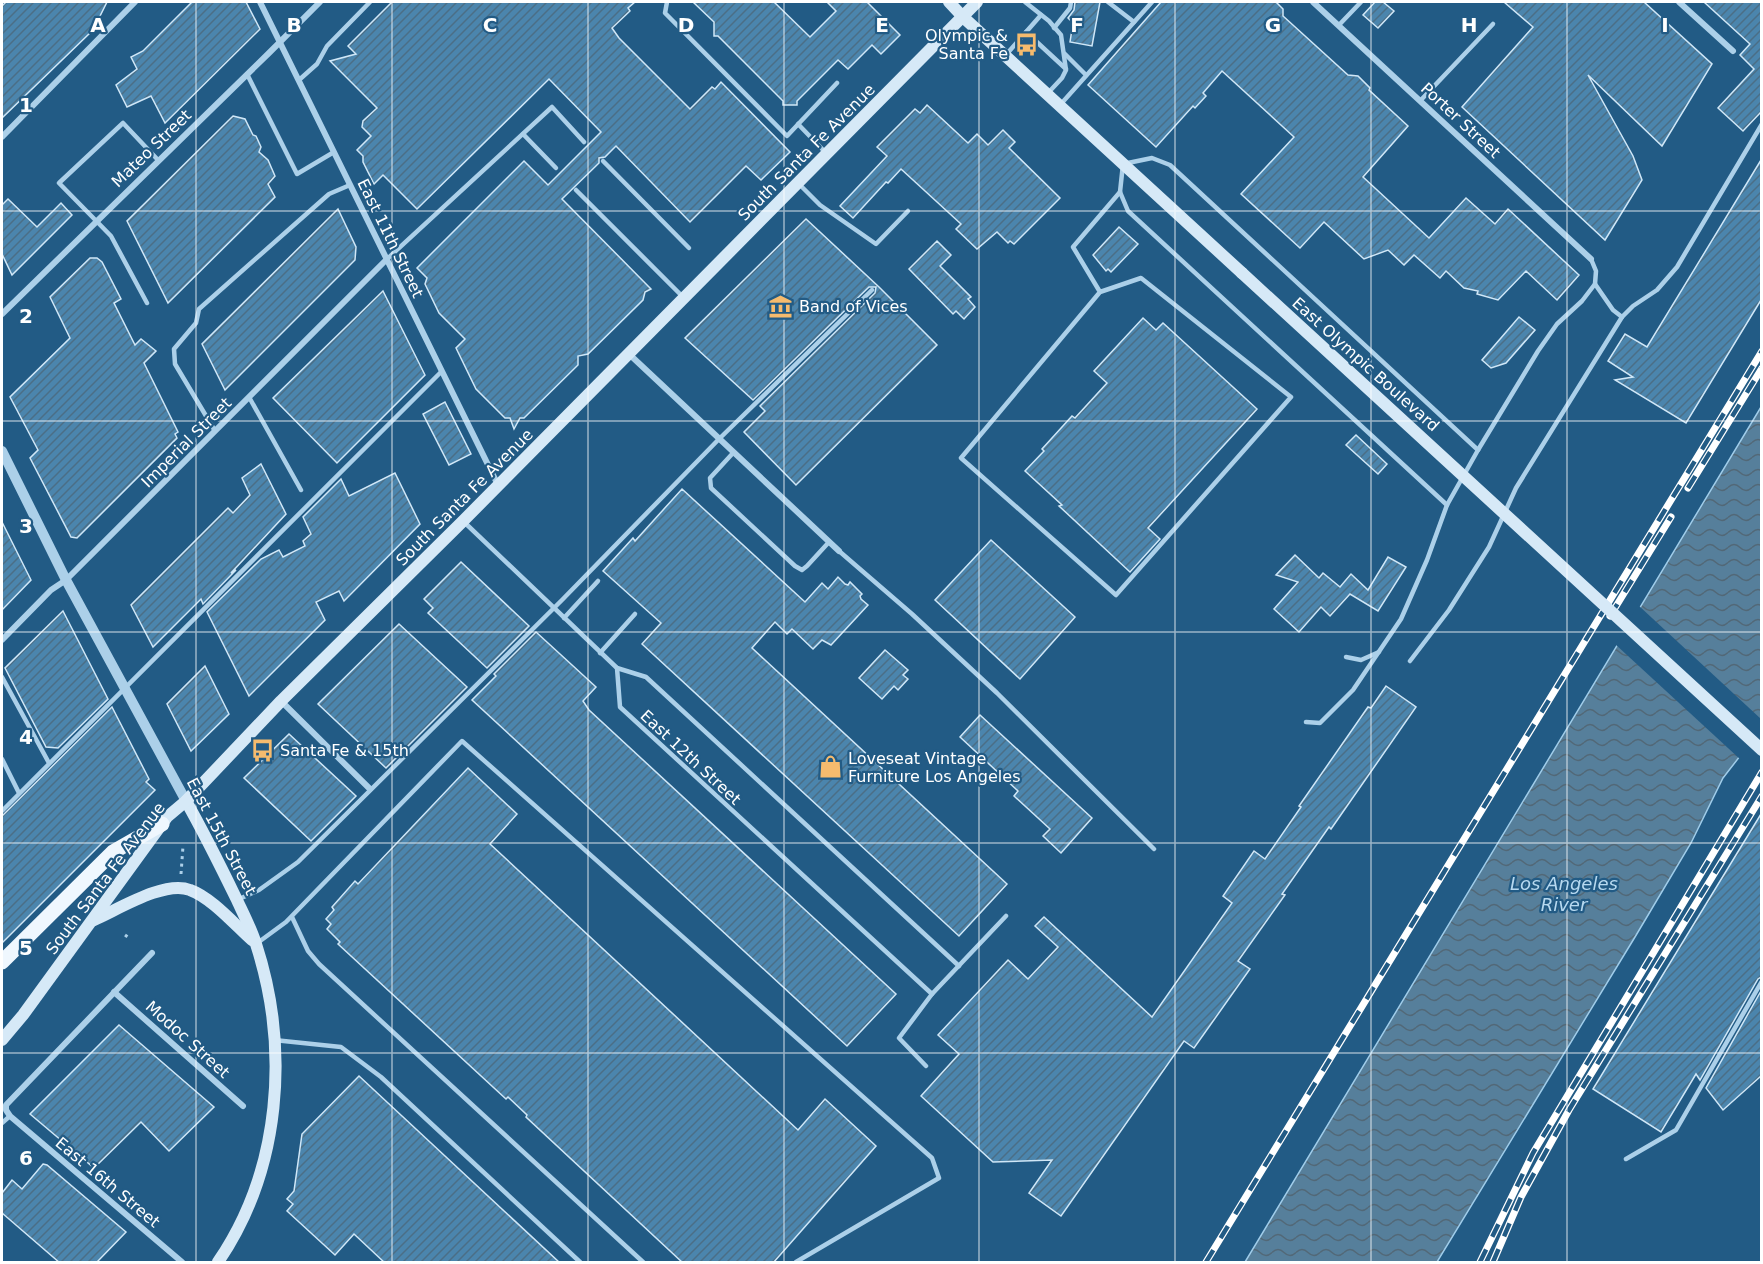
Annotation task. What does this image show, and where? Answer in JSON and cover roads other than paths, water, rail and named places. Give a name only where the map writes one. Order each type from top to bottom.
[{"type":"main road","name":"East Olympic Boulevard","points":[[948,2],[1761,750]]},
{"type":"main road","name":"South Santa Fe Avenue","points":[[2,1040],[93,921],[162,824],[281,701],[499,486],[683,297],[977,2]]},
{"type":"main road","name":"East 15th Street","points":[[186,801],[237,900],[256,944],[271,1005],[274,1040],[275,1094],[266,1154],[249,1206],[218,1263]]},
{"type":"main road","points":[[2,962],[114,852],[162,824]]},
{"type":"main road","points":[[93,921],[153,893],[179,887],[191,890],[203,897],[256,944]]},
{"type":"street","points":[[2,137],[135,2]]},
{"type":"street","name":"East 11th Street","points":[[260,2],[499,486]]},
{"type":"street","name":"Mateo Street","points":[[2,314],[320,2]]},
{"type":"street","name":"Porter Street","points":[[1313,2],[1591,259]]},
{"type":"street","points":[[1679,2],[1733,51]]},
{"type":"street","name":"Imperial Street","points":[[2,640],[51,590],[66,580],[386,260]]},
{"type":"street","points":[[628,354],[839,552]]},
{"type":"street","name":"East 15th Street","points":[[2,451],[66,580],[186,801]]},
{"type":"street","points":[[281,701],[370,789]]},
{"type":"street","points":[[10,1116],[6,1106],[152,953]]},
{"type":"street","name":"Modoc Street","points":[[114,992],[243,1106]]},
{"type":"street","name":"East 16th Street","points":[[10,1116],[182,1263]]},
{"type":"lane","points":[[299,80],[317,64],[327,46],[370,2]]},
{"type":"lane","points":[[667,2],[665,14],[787,136],[837,83]]},
{"type":"lane","points":[[1024,2],[1061,35],[1066,70],[1062,78],[1047,94]]},
{"type":"lane","points":[[1054,28],[1070,8],[1071,2]]},
{"type":"lane","points":[[1108,2],[1134,22]]},
{"type":"lane","points":[[1059,105],[1152,2]]},
{"type":"lane","points":[[1339,25],[1361,2]]},
{"type":"lane","points":[[1005,56],[1041,15]]},
{"type":"lane","points":[[1420,101],[1493,24]]},
{"type":"lane","points":[[1026,32],[1066,70]]},
{"type":"lane","points":[[1065,54],[1086,75]]},
{"type":"lane","points":[[247,74],[297,174],[334,152]]},
{"type":"lane","points":[[386,260],[552,107],[584,142]]},
{"type":"lane","points":[[147,303],[111,236],[58,183],[123,123],[159,160]]},
{"type":"lane","points":[[798,124],[827,154]]},
{"type":"lane","points":[[1410,661],[1449,610],[1489,547],[1516,488],[1623,318],[1633,306],[1657,291],[1677,267],[1761,124]]},
{"type":"lane","points":[[523,134],[556,168]]},
{"type":"lane","points":[[1447,505],[1128,212],[1120,192],[1123,165],[1152,158],[1170,165],[1478,450]]},
{"type":"lane","points":[[603,161],[689,249]]},
{"type":"lane","points":[[798,183],[820,205],[876,244],[908,211]]},
{"type":"lane","points":[[215,431],[175,364],[174,350],[196,323],[199,309],[329,194],[350,185]]},
{"type":"lane","points":[[576,190],[683,297]]},
{"type":"lane","points":[[1100,292],[1073,247],[1120,192]]},
{"type":"lane","points":[[1306,722],[1320,723],[1353,690],[1401,619],[1427,560],[1447,505],[1478,450],[1538,351],[1557,324],[1582,301],[1594,284],[1596,271],[1591,259]]},
{"type":"lane","points":[[1141,278],[1291,397],[1116,595],[961,458],[1100,292],[1141,278]]},
{"type":"lane","points":[[1594,284],[1613,310],[1623,318]]},
{"type":"lane","points":[[237,900],[259,890],[298,862],[554,609],[719,439],[872,290]]},
{"type":"lane","points":[[2,810],[441,372]]},
{"type":"lane","points":[[249,398],[301,490]]},
{"type":"lane","points":[[733,453],[710,478],[711,488],[772,546],[802,570],[829,542]]},
{"type":"lane","points":[[463,521],[600,653],[617,668],[646,677],[959,966]]},
{"type":"lane","points":[[839,552],[912,614],[980,678],[1154,849]]},
{"type":"lane","points":[[564,618],[598,581]]},
{"type":"lane","points":[[600,653],[635,614]]},
{"type":"lane","points":[[1346,657],[1361,660],[1379,652]]},
{"type":"lane","name":"East 12th Street","points":[[617,668],[620,707],[932,994]]},
{"type":"lane","points":[[2,677],[49,764]]},
{"type":"lane","points":[[256,944],[292,916],[462,741],[932,1158],[939,1178],[796,1263]]},
{"type":"lane","points":[[2,759],[19,793]]},
{"type":"lane","points":[[292,916],[308,951],[319,964],[643,1263]]},
{"type":"lane","points":[[926,1066],[899,1038],[932,994],[1006,916]]},
{"type":"lane","points":[[1626,1159],[1676,1130],[1761,981]]},
{"type":"lane","points":[[274,1040],[341,1047],[381,1077],[580,1263]]},
{"type":"lane","points":[[2,1123],[10,1116]]},
{"type":"water","name":"Los Angeles River","points":[[1761,407],[1761,729],[1723,778],[1691,843],[1437,1262],[1245,1262]]},
{"type":"railway","points":[[1206,1262],[1762,351]]},
{"type":"railway","points":[[1688,488],[1762,368]]},
{"type":"railway","points":[[1610,616],[1671,517]]},
{"type":"railway","points":[[1480,1262],[1533,1153],[1762,772]]},
{"type":"railway","points":[[1493,1262],[1521,1197],[1569,1110],[1762,796]]},
{"type":"place","name":"Olympic & Santa Fe","points":[[1026,44]]},
{"type":"place","name":"Band of Vices","points":[[781,306]]},
{"type":"place","name":"Santa Fe & 15th","points":[[262,750]]},
{"type":"place","name":"Loveseat Vintage Furniture Los Angeles","points":[[830,767]]}]
